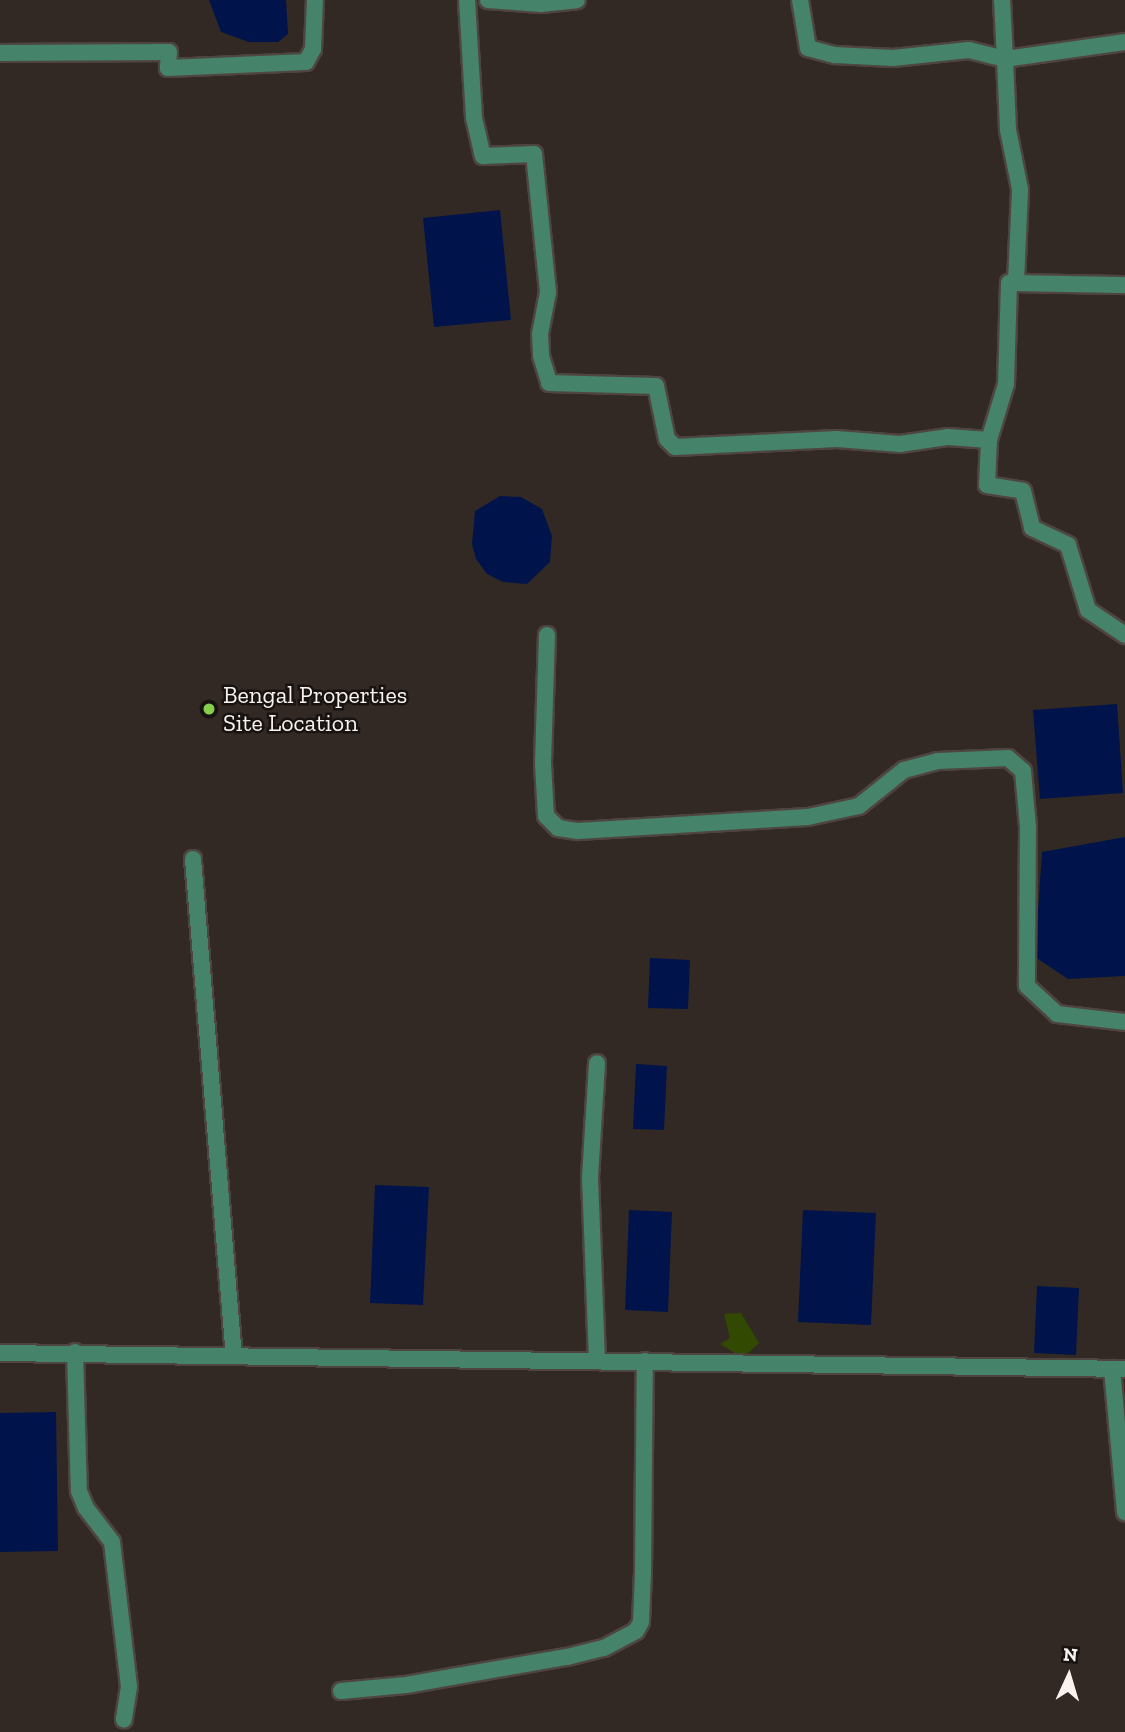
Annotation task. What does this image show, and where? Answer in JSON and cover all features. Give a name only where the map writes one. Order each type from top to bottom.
[{"type":"street","points":[[0,53],[169,52],[169,68],[306,62],[313,49],[316,0]]},
{"type":"street","points":[[467,0],[474,118],[483,156],[534,154],[548,292],[541,356],[550,383],[656,386],[667,439],[675,447],[837,439],[900,444],[948,437],[989,440]]},
{"type":"street","points":[[488,0],[541,4],[578,0]]},
{"type":"street","points":[[800,0],[808,48],[835,55],[893,58],[969,50],[1005,58],[1125,43]]},
{"type":"street","points":[[1002,0],[1008,130],[1020,189],[1016,282]]},
{"type":"street","points":[[1125,285],[1009,283],[1006,384],[989,440],[987,485],[1023,491],[1032,528],[1068,545],[1088,610],[1125,635]]},
{"type":"street","points":[[547,635],[543,777],[546,816],[558,828],[578,831],[808,817],[859,806],[904,770],[938,761],[1008,758],[1023,771],[1028,827],[1027,986],[1057,1014],[1125,1022]]},
{"type":"street","points":[[193,859],[234,1354]]},
{"type":"street","points":[[597,1063],[590,1178],[597,1360]]},
{"type":"street","points":[[75,1352],[79,1491],[112,1542],[129,1687],[124,1720]]},
{"type":"street","points":[[0,1353],[234,1354],[1119,1369],[1125,1512]]},
{"type":"street","points":[[341,1691],[406,1685],[567,1657],[604,1648],[636,1631],[641,1622],[643,1573],[645,1361]]},
{"type":"green space","points":[[741,1313],[759,1343],[743,1358],[720,1344],[730,1338],[724,1314]]},
{"type":"shaded area","points":[[209,0],[286,0],[288,34],[278,42],[249,42],[221,32]]},
{"type":"shaded area","points":[[500,210],[511,320],[434,327],[423,218]]},
{"type":"shaded area","points":[[500,496],[521,497],[542,509],[552,536],[550,562],[527,584],[503,582],[487,574],[476,559],[472,544],[475,511]]},
{"type":"shaded area","points":[[1117,704],[1123,793],[1040,799],[1033,710]]},
{"type":"shaded area","points":[[1125,837],[1125,976],[1068,979],[1035,957],[1042,852]]},
{"type":"shaded area","points":[[650,958],[690,960],[688,1009],[648,1008]]},
{"type":"shaded area","points":[[636,1064],[667,1066],[664,1130],[633,1129]]},
{"type":"shaded area","points":[[375,1185],[429,1187],[423,1305],[370,1303]]},
{"type":"shaded area","points":[[629,1210],[672,1212],[668,1312],[625,1310]]},
{"type":"shaded area","points":[[803,1210],[876,1213],[871,1325],[798,1322]]},
{"type":"shaded area","points":[[1037,1286],[1079,1288],[1076,1355],[1034,1353]]},
{"type":"shaded area","points":[[56,1412],[58,1551],[0,1552],[0,1413]]},
{"type":"place","name":"Bengal Properties Site Location","points":[[209,709]]}]
